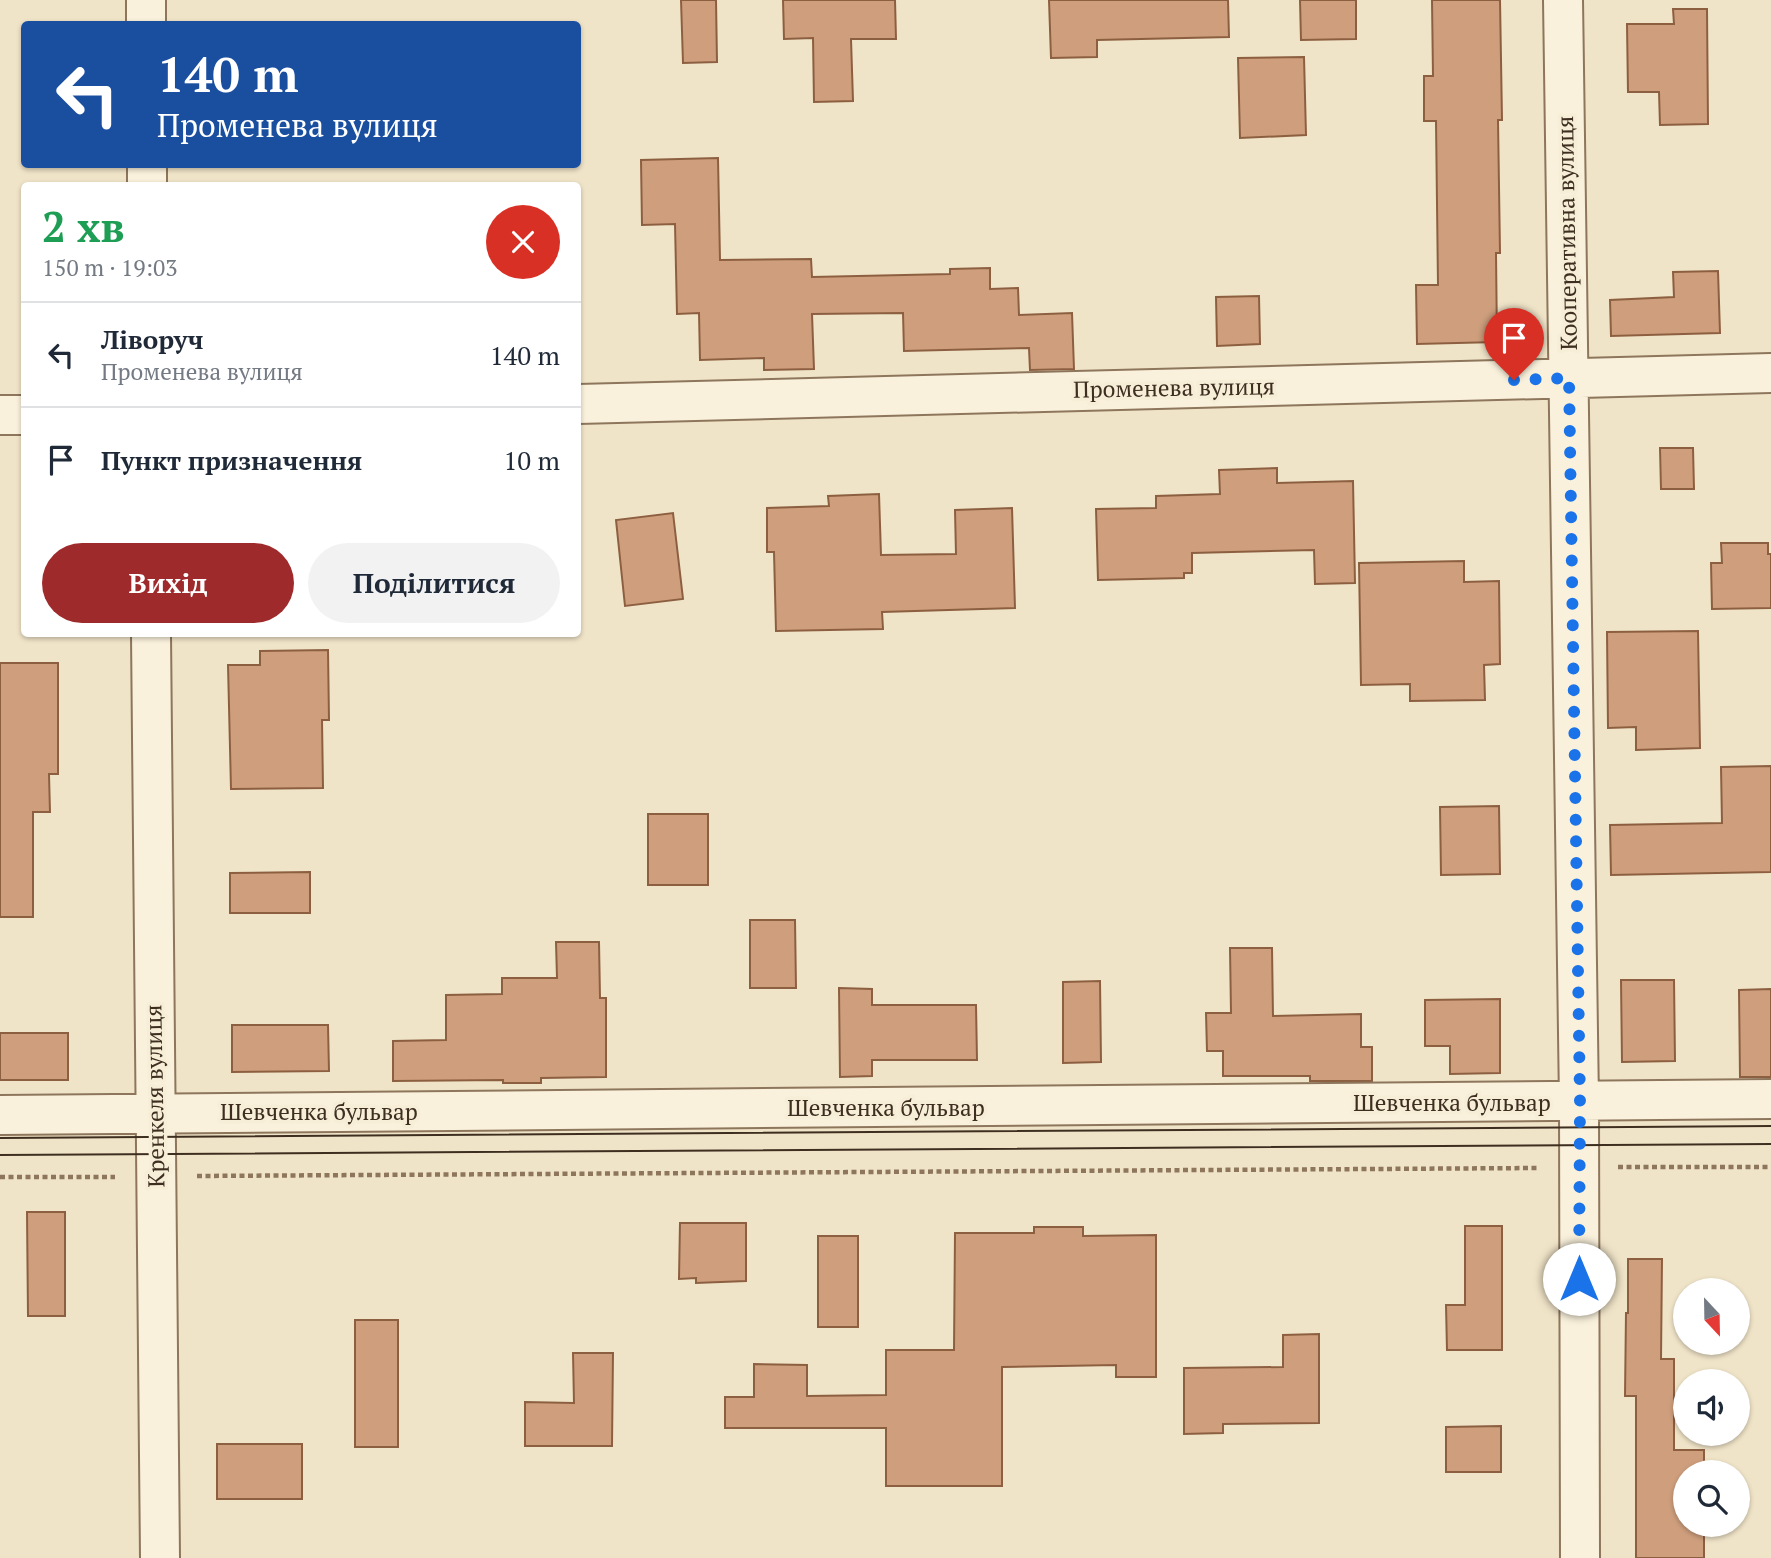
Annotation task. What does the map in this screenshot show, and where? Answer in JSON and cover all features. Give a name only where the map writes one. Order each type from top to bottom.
[{"type":"street","points":[[146,0],[146,21]]},
{"type":"street","name":"Кооперативна вулиця","points":[[1563,0],[1580,1102],[1580,1558]]},
{"type":"street","name":"Променева вулиця","points":[[581,404],[1771,373]]},
{"type":"street","points":[[0,415],[21,415]]},
{"type":"street","name":"Кренкеля вулиця","points":[[151,637],[160,1558]]},
{"type":"street","name":"Шевченка бульвар","points":[[0,1115],[1771,1099]]},
{"type":"path","points":[[0,1177],[1771,1167]]},
{"type":"building","points":[[681,0],[716,0],[717,62],[683,63]]},
{"type":"building","points":[[783,0],[895,0],[896,39],[851,39],[853,101],[814,102],[813,38],[784,39]]},
{"type":"building","points":[[1049,0],[1228,0],[1229,37],[1097,40],[1097,57],[1051,58]]},
{"type":"building","points":[[1300,0],[1356,0],[1356,39],[1301,40]]},
{"type":"building","points":[[1432,0],[1500,0],[1502,120],[1498,120],[1500,253],[1496,253],[1497,342],[1417,344],[1416,285],[1438,285],[1436,121],[1424,121],[1424,76],[1433,76]]},
{"type":"building","points":[[1673,9],[1707,9],[1708,124],[1660,125],[1659,92],[1628,92],[1627,24],[1674,24]]},
{"type":"building","points":[[1304,57],[1306,135],[1240,138],[1238,58]]},
{"type":"building","points":[[718,158],[720,260],[811,259],[812,277],[950,274],[950,269],[990,268],[990,289],[1018,288],[1019,315],[1072,313],[1074,369],[1030,370],[1029,348],[904,351],[903,313],[812,314],[814,369],[764,370],[764,358],[700,360],[699,313],[677,314],[675,224],[642,225],[641,160]]},
{"type":"building","points":[[1718,271],[1720,333],[1611,336],[1610,300],[1674,297],[1673,272]]},
{"type":"building","points":[[1259,296],[1260,344],[1217,346],[1216,297]]},
{"type":"building","points":[[1660,448],[1693,448],[1694,489],[1661,489]]},
{"type":"building","points":[[1277,468],[1277,483],[1353,481],[1355,583],[1315,584],[1314,550],[1192,553],[1192,573],[1184,573],[1184,578],[1098,580],[1096,509],[1156,508],[1156,496],[1220,494],[1219,470]]},
{"type":"building","points":[[879,494],[881,555],[956,554],[955,510],[1012,508],[1015,608],[882,612],[883,629],[776,631],[774,552],[767,552],[767,508],[829,506],[828,496]]},
{"type":"building","points":[[673,513],[683,599],[625,606],[616,520]]},
{"type":"building","points":[[1721,543],[1768,543],[1768,554],[1771,554],[1771,608],[1712,609],[1711,563],[1722,563]]},
{"type":"building","points":[[1464,561],[1464,582],[1499,581],[1500,664],[1484,665],[1485,700],[1410,701],[1410,684],[1361,685],[1359,563]]},
{"type":"building","points":[[1698,631],[1700,748],[1636,750],[1636,727],[1608,728],[1607,632]]},
{"type":"building","points":[[328,650],[329,720],[322,720],[323,788],[231,789],[228,665],[260,665],[260,651]]},
{"type":"building","points":[[0,663],[58,663],[58,774],[49,774],[50,812],[33,812],[33,917],[0,917]]},
{"type":"building","points":[[1771,766],[1771,872],[1611,875],[1610,825],[1722,823],[1721,767]]},
{"type":"building","points":[[1499,806],[1500,874],[1441,875],[1440,807]]},
{"type":"building","points":[[648,814],[708,814],[708,885],[648,885]]},
{"type":"building","points":[[310,872],[310,913],[230,913],[230,873]]},
{"type":"building","points":[[750,920],[795,920],[796,988],[750,988]]},
{"type":"building","points":[[556,942],[599,942],[600,998],[606,998],[606,1077],[541,1078],[541,1083],[503,1083],[503,1080],[393,1081],[393,1041],[446,1040],[446,995],[502,994],[502,978],[557,978]]},
{"type":"building","points":[[1230,948],[1272,948],[1273,1016],[1361,1014],[1361,1047],[1372,1047],[1372,1081],[1310,1081],[1310,1076],[1223,1076],[1223,1051],[1207,1051],[1206,1013],[1231,1013]]},
{"type":"building","points":[[1621,980],[1674,980],[1675,1061],[1622,1062]]},
{"type":"building","points":[[1100,981],[1101,1062],[1063,1063],[1063,982]]},
{"type":"building","points":[[839,988],[872,989],[872,1005],[976,1005],[977,1060],[872,1060],[872,1076],[840,1077]]},
{"type":"building","points":[[1771,989],[1771,1077],[1740,1077],[1739,990]]},
{"type":"building","points":[[1500,999],[1500,1073],[1450,1074],[1450,1046],[1425,1046],[1425,1000]]},
{"type":"building","points":[[232,1025],[328,1025],[329,1071],[232,1072]]},
{"type":"building","points":[[0,1033],[68,1033],[68,1080],[0,1080]]},
{"type":"building","points":[[27,1212],[65,1212],[65,1316],[28,1316]]},
{"type":"building","points":[[680,1223],[746,1223],[746,1281],[696,1283],[696,1278],[679,1279]]},
{"type":"building","points":[[1465,1226],[1502,1226],[1502,1350],[1447,1350],[1446,1305],[1465,1305]]},
{"type":"building","points":[[1034,1227],[1083,1227],[1083,1236],[1156,1235],[1156,1377],[1116,1377],[1116,1365],[1002,1367],[1002,1486],[886,1486],[886,1428],[725,1428],[725,1397],[754,1397],[754,1364],[807,1365],[807,1396],[886,1395],[886,1350],[954,1350],[955,1233],[1034,1233]]},
{"type":"building","points":[[818,1236],[858,1236],[858,1327],[818,1327]]},
{"type":"building","points":[[1628,1259],[1662,1259],[1661,1359],[1674,1359],[1673,1446],[1674,1450],[1704,1450],[1704,1460],[1673,1460],[1673,1537],[1704,1537],[1704,1558],[1636,1558],[1636,1396],[1625,1396]]},
{"type":"building","points":[[355,1320],[398,1320],[398,1447],[355,1447]]},
{"type":"building","points":[[1319,1334],[1319,1423],[1223,1424],[1223,1433],[1184,1434],[1184,1368],[1283,1367],[1283,1335]]},
{"type":"building","points":[[573,1353],[613,1353],[612,1446],[525,1446],[525,1402],[574,1403]]},
{"type":"building","points":[[1501,1426],[1501,1472],[1446,1472],[1446,1427]]},
{"type":"building","points":[[217,1444],[302,1444],[302,1499],[217,1499]]},
{"type":"tram line","points":[[0,1138],[1771,1126]]},
{"type":"tram line","points":[[0,1155],[1771,1144]]},
{"type":"route","points":[[1514,380],[1569,378],[1580,1102],[1579,1279]]}]
